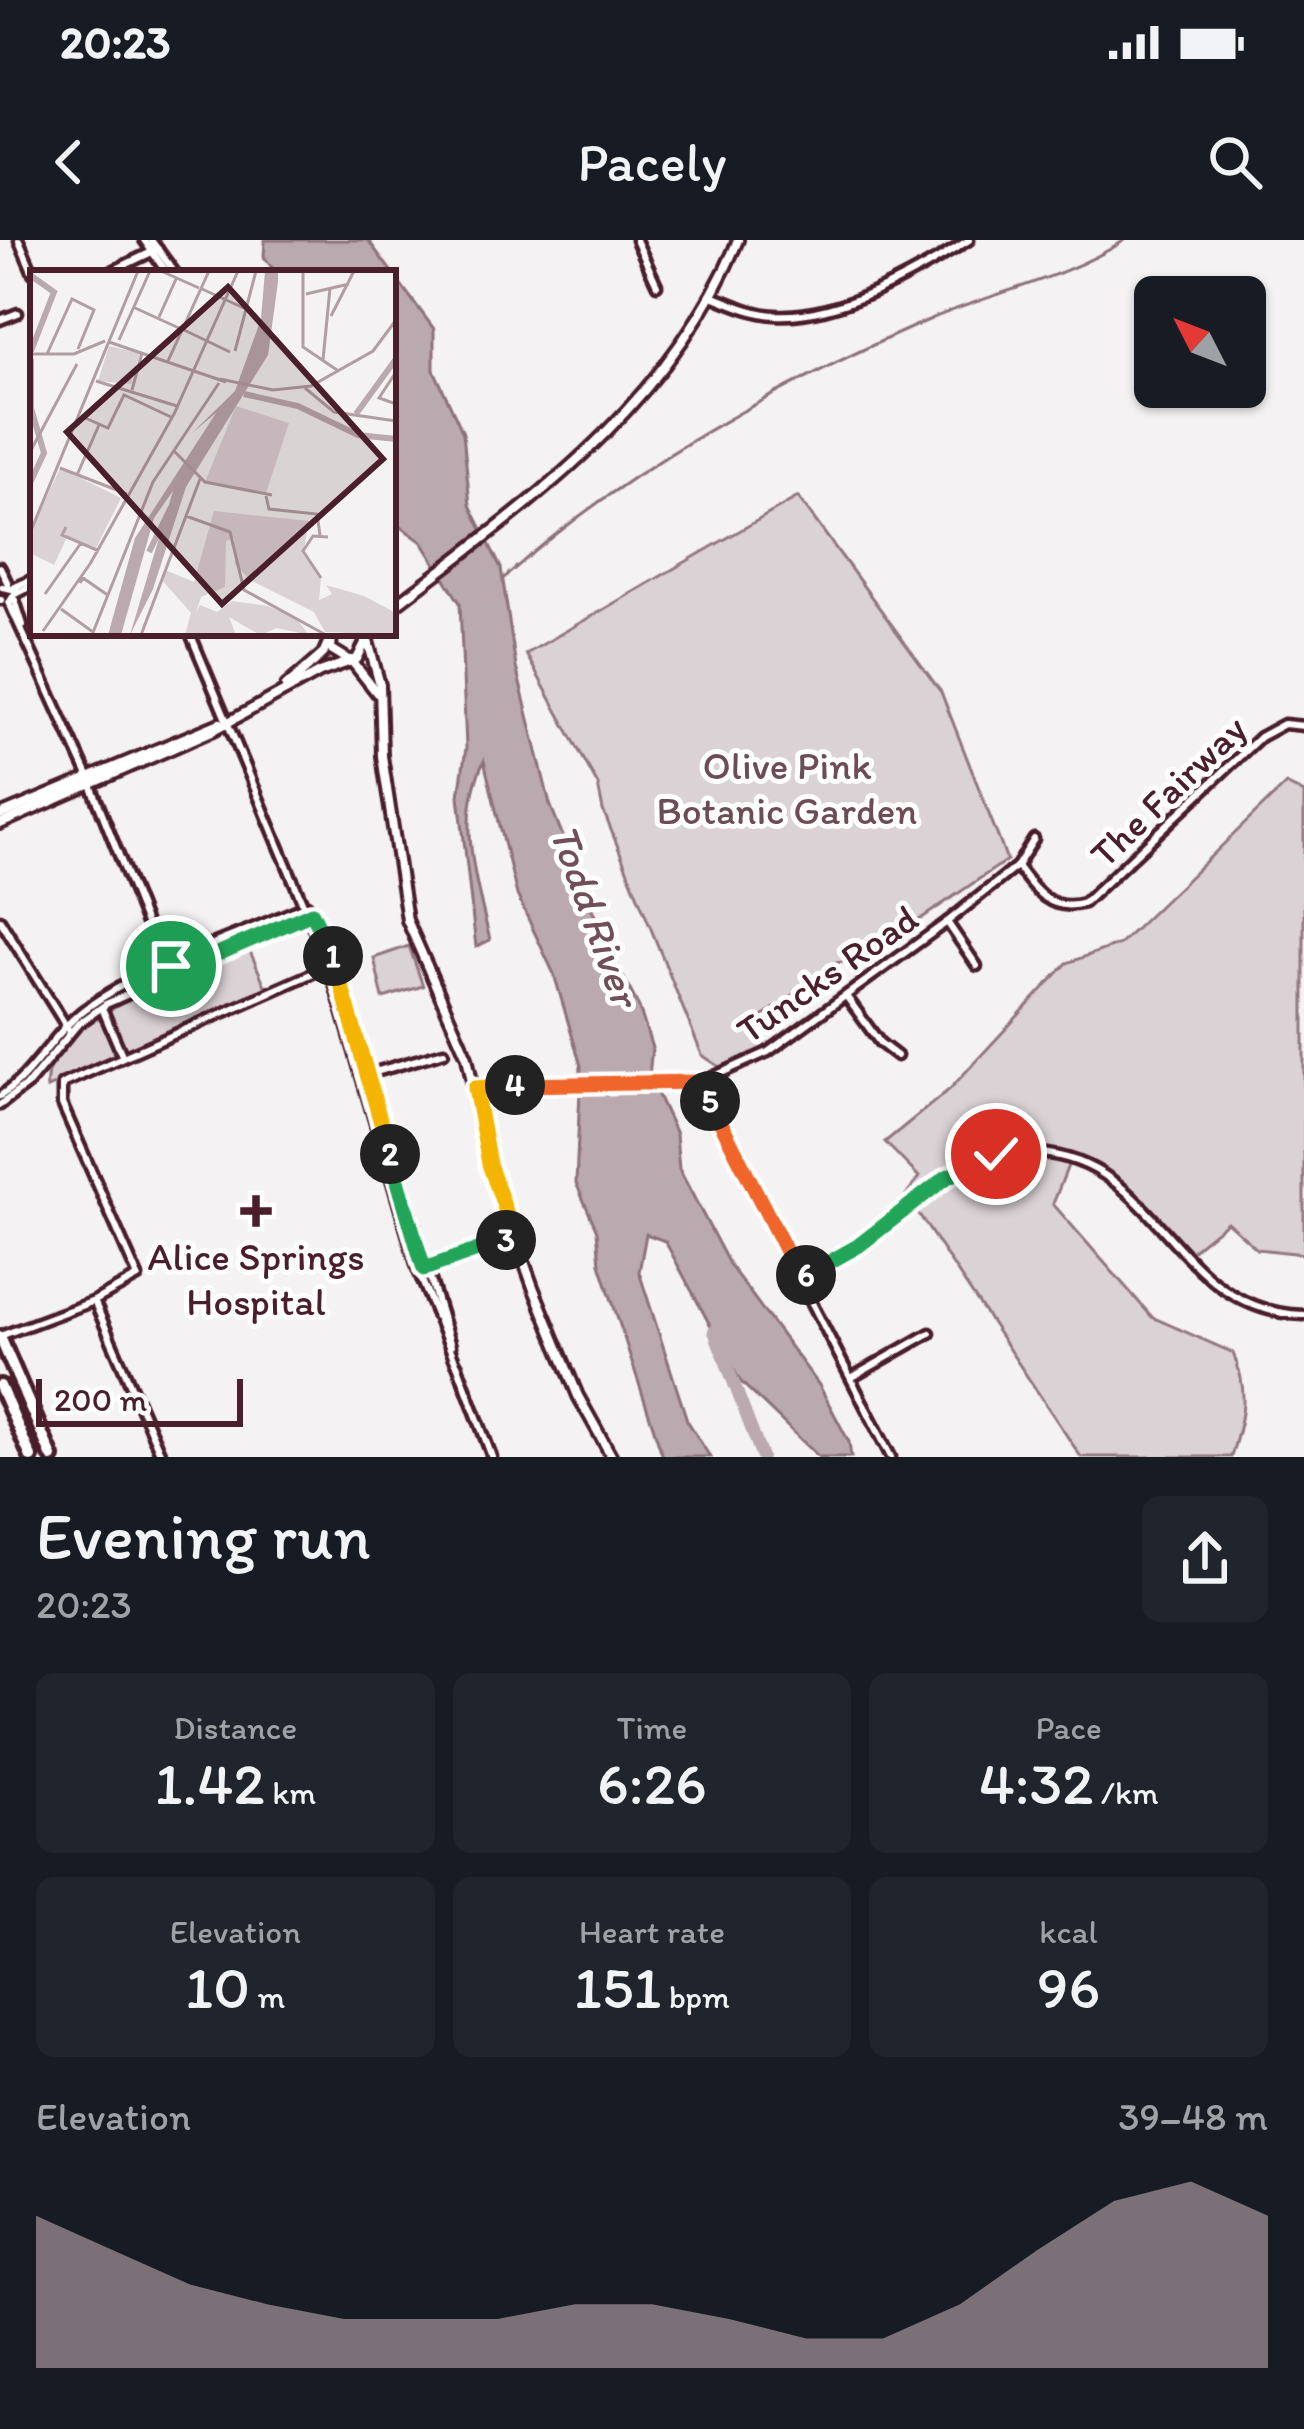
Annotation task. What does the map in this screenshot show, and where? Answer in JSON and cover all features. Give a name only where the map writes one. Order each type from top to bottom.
[{"type":"highway","points":[[0,1337],[52,1457]]},
{"type":"highway","points":[[0,1386],[31,1457]]},
{"type":"main road","points":[[396,605],[510,518],[620,424],[676,355],[712,296],[737,240]]},
{"type":"main road","points":[[265,702],[311,665],[330,636]]},
{"type":"main road","points":[[331,636],[335,654],[351,660],[370,679],[381,706]]},
{"type":"main road","points":[[0,819],[227,721],[362,656],[368,636]]},
{"type":"main road","points":[[368,636],[407,920],[459,1035],[489,1164],[515,1237],[578,1396],[612,1457]]},
{"type":"street","points":[[19,240],[32,270]]},
{"type":"street","points":[[148,240],[169,270]]},
{"type":"street","points":[[636,240],[657,285]]},
{"type":"street","points":[[712,296],[761,314],[793,316],[856,297],[968,240]]},
{"type":"street","points":[[114,270],[155,251]]},
{"type":"street","points":[[0,320],[17,313]]},
{"type":"street","points":[[0,567],[6,593],[169,971]]},
{"type":"street","points":[[191,636],[309,911],[364,1076]]},
{"type":"street","name":"The Fairway","points":[[1017,866],[1044,898],[1064,906],[1084,903],[1260,737],[1284,724],[1304,726]]},
{"type":"street","name":"Tuncks Road","points":[[475,1088],[699,1082],[752,1061],[947,922],[1017,866],[1034,839]]},
{"type":"street","points":[[0,1100],[99,1000],[309,911]]},
{"type":"street","points":[[309,911],[334,959],[421,1270],[492,1457]]},
{"type":"street","points":[[0,920],[71,1026]]},
{"type":"street","points":[[947,922],[977,966]]},
{"type":"street","points":[[0,1337],[94,1301],[138,1277],[58,1094],[69,1078],[329,966]]},
{"type":"street","points":[[71,1026],[169,971]]},
{"type":"street","points":[[846,996],[880,1043],[897,1056]]},
{"type":"street","points":[[99,1000],[122,1054]]},
{"type":"street","points":[[364,1076],[445,1052]]},
{"type":"street","points":[[699,1082],[891,1457]]},
{"type":"street","points":[[800,1279],[858,1246],[967,1165],[996,1154],[1031,1152],[1079,1160],[1119,1182],[1194,1268],[1233,1295],[1272,1311],[1304,1315]]},
{"type":"street","points":[[421,1270],[515,1237]]},
{"type":"street","points":[[94,1301],[162,1457]]},
{"type":"street","points":[[851,1378],[930,1333]]},
{"type":"street","points":[[482,1457],[487,1444]]},
{"type":"green space","name":"Olive Pink Botanic Garden","points":[[798,497],[941,692],[1007,860],[862,959],[836,963],[753,1024],[768,1052],[729,1073],[702,1055],[603,810],[598,785],[526,654]]},
{"type":"green space","points":[[1286,784],[1304,793],[1304,1254],[1257,1249],[1227,1222],[1184,1257],[1129,1190],[1071,1158],[1053,1204],[1152,1317],[1233,1353],[1243,1393],[1231,1457],[1081,1457],[906,1195],[919,1177],[885,1142],[950,1089],[1067,963],[1120,944]]},
{"type":"green space","points":[[409,946],[423,986],[383,998],[374,958]]},
{"type":"green space","points":[[249,949],[267,990],[47,1088],[51,1064],[68,1041],[94,1020],[162,984]]},
{"type":"shaded area","points":[[265,240],[368,240],[390,270],[274,270],[264,257]]},
{"type":"shaded area","points":[[396,278],[434,329],[434,370],[463,433],[470,505],[501,568],[516,667],[550,804],[607,946],[639,1007],[652,1048],[649,1076],[676,1134],[679,1169],[730,1266],[819,1385],[849,1442],[851,1457],[819,1457],[740,1381],[665,1241],[646,1234],[639,1272],[687,1420],[710,1457],[663,1457],[600,1264],[597,1231],[576,1183],[581,1066],[554,974],[517,895],[484,761],[470,827],[490,940],[476,947],[459,796],[466,748],[460,603],[422,542],[396,523]]},
{"type":"waterway","points":[[504,578],[602,500],[762,401],[931,319],[1055,275],[1125,240]]},
{"type":"waterway","name":"Todd River","points":[[714,1331],[762,1457]]},
{"type":"place","name":"Alice Springs Hospital","points":[[256,1211]]},
{"type":"route","points":[[171,966],[174,973],[312,913],[334,959],[424,1269],[515,1237],[489,1164],[475,1088],[699,1082],[800,1279],[858,1246],[947,1177],[996,1154]]}]
